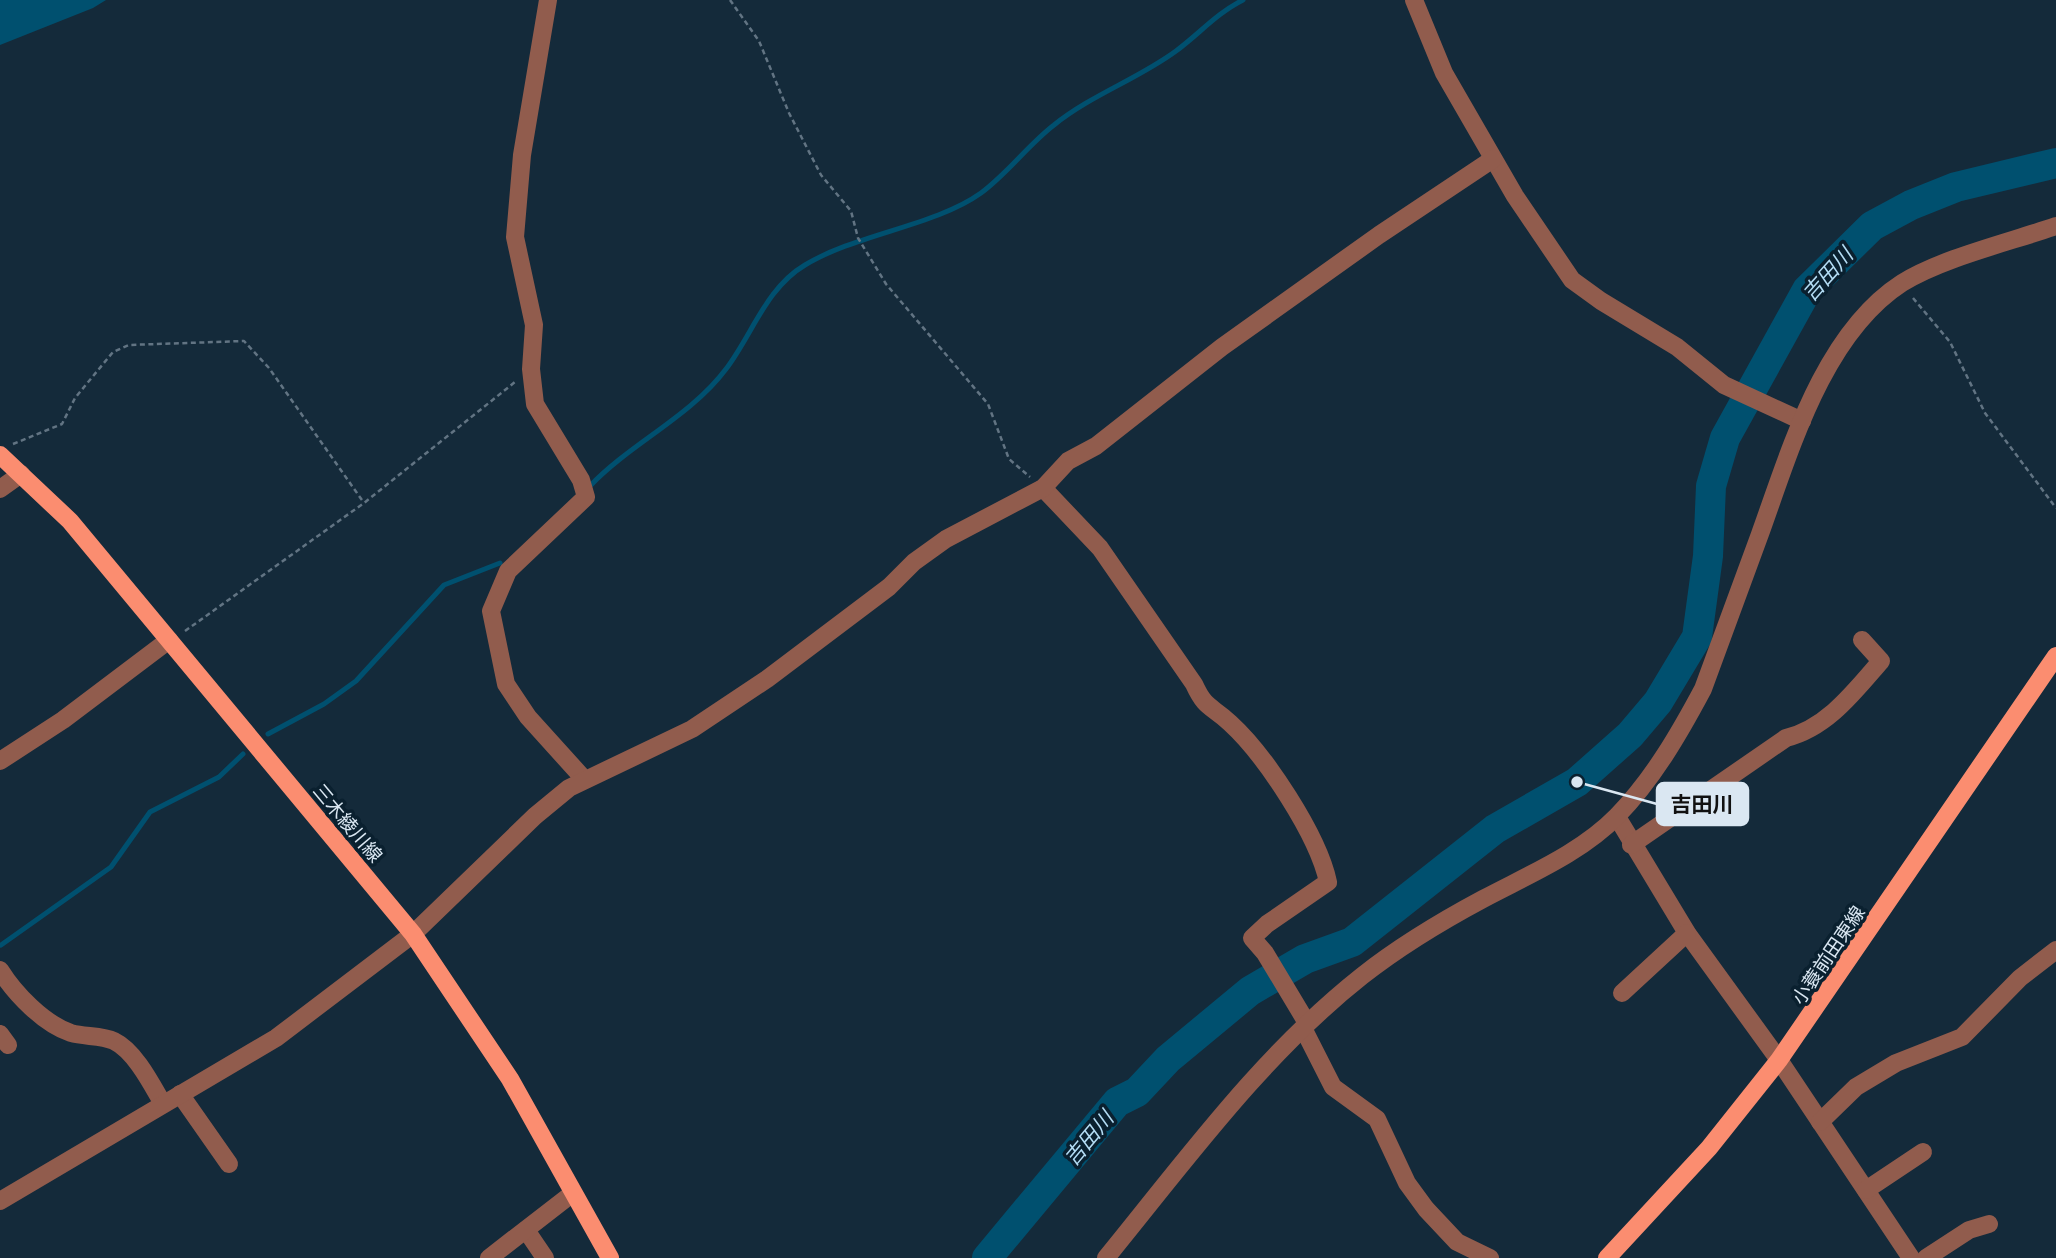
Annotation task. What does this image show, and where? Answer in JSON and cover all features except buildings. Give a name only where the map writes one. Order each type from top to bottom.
[{"type":"main road","name":"三木綾川線","points":[[6,450],[21,474],[70,521],[413,934],[510,1079],[610,1258]]},
{"type":"main road","name":"小蓑前田東線","points":[[1607,1258],[1709,1148],[1779,1060],[2056,656]]},
{"type":"street","points":[[548,0],[522,155],[515,237],[534,325],[531,369],[535,404],[580,480],[586,497],[508,571],[491,611],[506,684],[528,717],[584,779]]},
{"type":"street","points":[[1414,0],[1444,73],[1550,251],[1573,280],[1586,292],[1677,347],[1724,385],[1795,417]]},
{"type":"street","points":[[0,1201],[276,1038],[413,934],[535,816],[584,779],[692,729],[767,680],[889,587],[914,562],[946,539],[1042,488],[1068,461],[1096,446],[1222,347],[1378,235],[1493,159]]},
{"type":"street","points":[[1106,1258],[1247,1085],[1305,1026],[1412,939],[1541,869],[1617,817],[1649,778],[1681,730],[1703,689],[1795,417],[1844,341],[1867,312],[1903,283],[1926,271],[2056,226]]},
{"type":"street","points":[[0,489],[21,474]]},
{"type":"street","points":[[1042,488],[1100,548],[1194,684],[1203,704],[1230,723],[1279,783],[1323,861],[1328,883],[1267,924],[1252,938],[1265,953],[1294,1000],[1333,1087],[1377,1119],[1407,1183],[1426,1209],[1457,1242],[1490,1258]]},
{"type":"street","points":[[0,761],[62,720],[169,640]]},
{"type":"street","points":[[1631,845],[1786,738],[1805,733],[1843,705],[1881,661],[1862,640]]},
{"type":"street","points":[[1617,817],[1631,845],[1687,933],[1779,1060],[1912,1258]]},
{"type":"street","points":[[1622,993],[1687,933]]},
{"type":"street","points":[[1820,1122],[1856,1087],[1896,1063],[1962,1037],[2020,978],[2056,950]]},
{"type":"street","points":[[0,970],[10,986],[37,1011],[68,1032],[114,1041],[141,1066],[163,1104]]},
{"type":"street","points":[[180,1094],[229,1164]]},
{"type":"street","points":[[1866,1190],[1923,1152]]},
{"type":"street","points":[[489,1258],[573,1193]]},
{"type":"street","points":[[1927,1258],[1969,1230],[1989,1224]]},
{"type":"street","points":[[526,1230],[545,1258]]},
{"type":"path","points":[[730,0],[759,41],[789,113],[821,175],[851,211],[858,238],[886,284],[988,404],[1009,459],[1042,488]]},
{"type":"path","points":[[1903,283],[1917,305],[1950,342],[1985,413],[2056,508]]},
{"type":"path","points":[[6,450],[62,424],[75,398],[113,352],[128,345],[244,341],[269,368],[364,503]]},
{"type":"path","points":[[169,640],[212,614],[364,503],[531,369]]},
{"type":"water","points":[[0,0],[106,0],[93,8],[0,45]]},
{"type":"waterway","points":[[590,486],[623,456],[678,416],[712,386],[735,356],[770,299],[791,275],[825,254],[941,214],[981,193],[1068,114],[1161,61],[1243,0]]},
{"type":"waterway","name":"吉田川","points":[[987,1258],[1117,1102],[1137,1092],[1168,1059],[1250,991],[1305,959],[1352,942],[1495,829],[1577,782],[1630,735],[1658,702],[1697,637],[1708,556],[1711,486],[1725,438],[1807,290],[1872,226],[1911,205],[1956,187],[2056,163]]},
{"type":"waterway","points":[[268,734],[324,704],[356,681],[444,585],[500,563]]},
{"type":"waterway","points":[[1,945],[111,867],[150,812],[219,777],[243,754]]},
{"type":"place","name":"吉田川","points":[[1577,782]]}]
